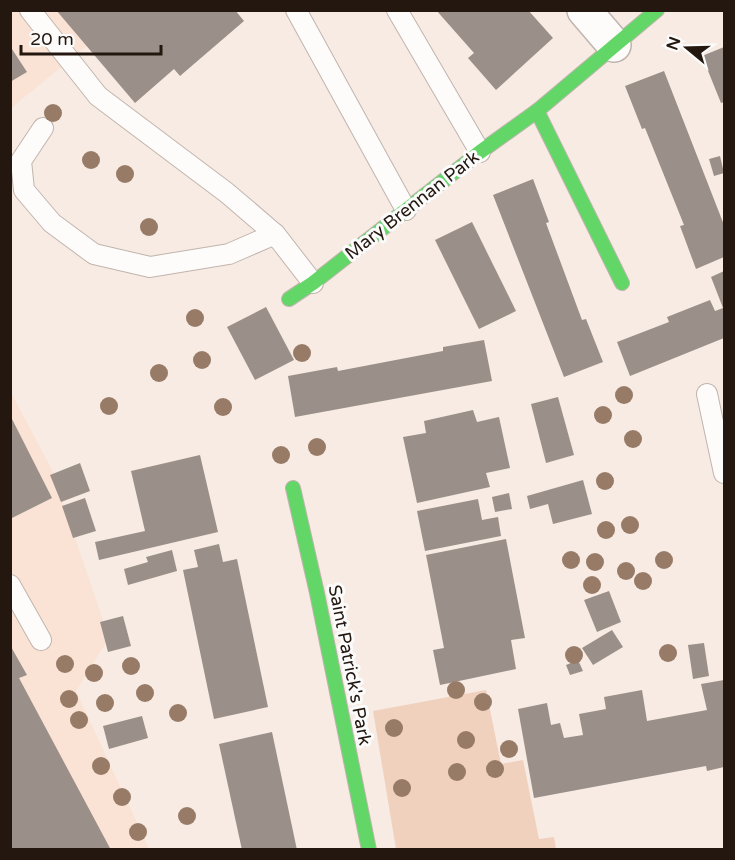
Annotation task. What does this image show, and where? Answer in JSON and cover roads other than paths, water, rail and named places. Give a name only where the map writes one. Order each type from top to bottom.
[{"type":"street","points":[[584,10],[614,45]]},
{"type":"street","name":"Mary Brennan Park","points":[[289,299],[537,111],[657,10]]},
{"type":"street","points":[[537,111],[622,283]]},
{"type":"street","name":"Saint Patrick's Park","points":[[293,488],[369,849]]},
{"type":"lane","points":[[30,10],[98,96],[227,193],[275,234],[313,283]]},
{"type":"lane","points":[[296,10],[406,210]]},
{"type":"lane","points":[[397,10],[480,152]]},
{"type":"lane","points":[[43,128],[21,161],[24,190],[52,223],[94,254],[150,267],[229,254],[275,234]]},
{"type":"lane","points":[[707,394],[724,473]]},
{"type":"lane","points":[[10,585],[41,640]]}]
